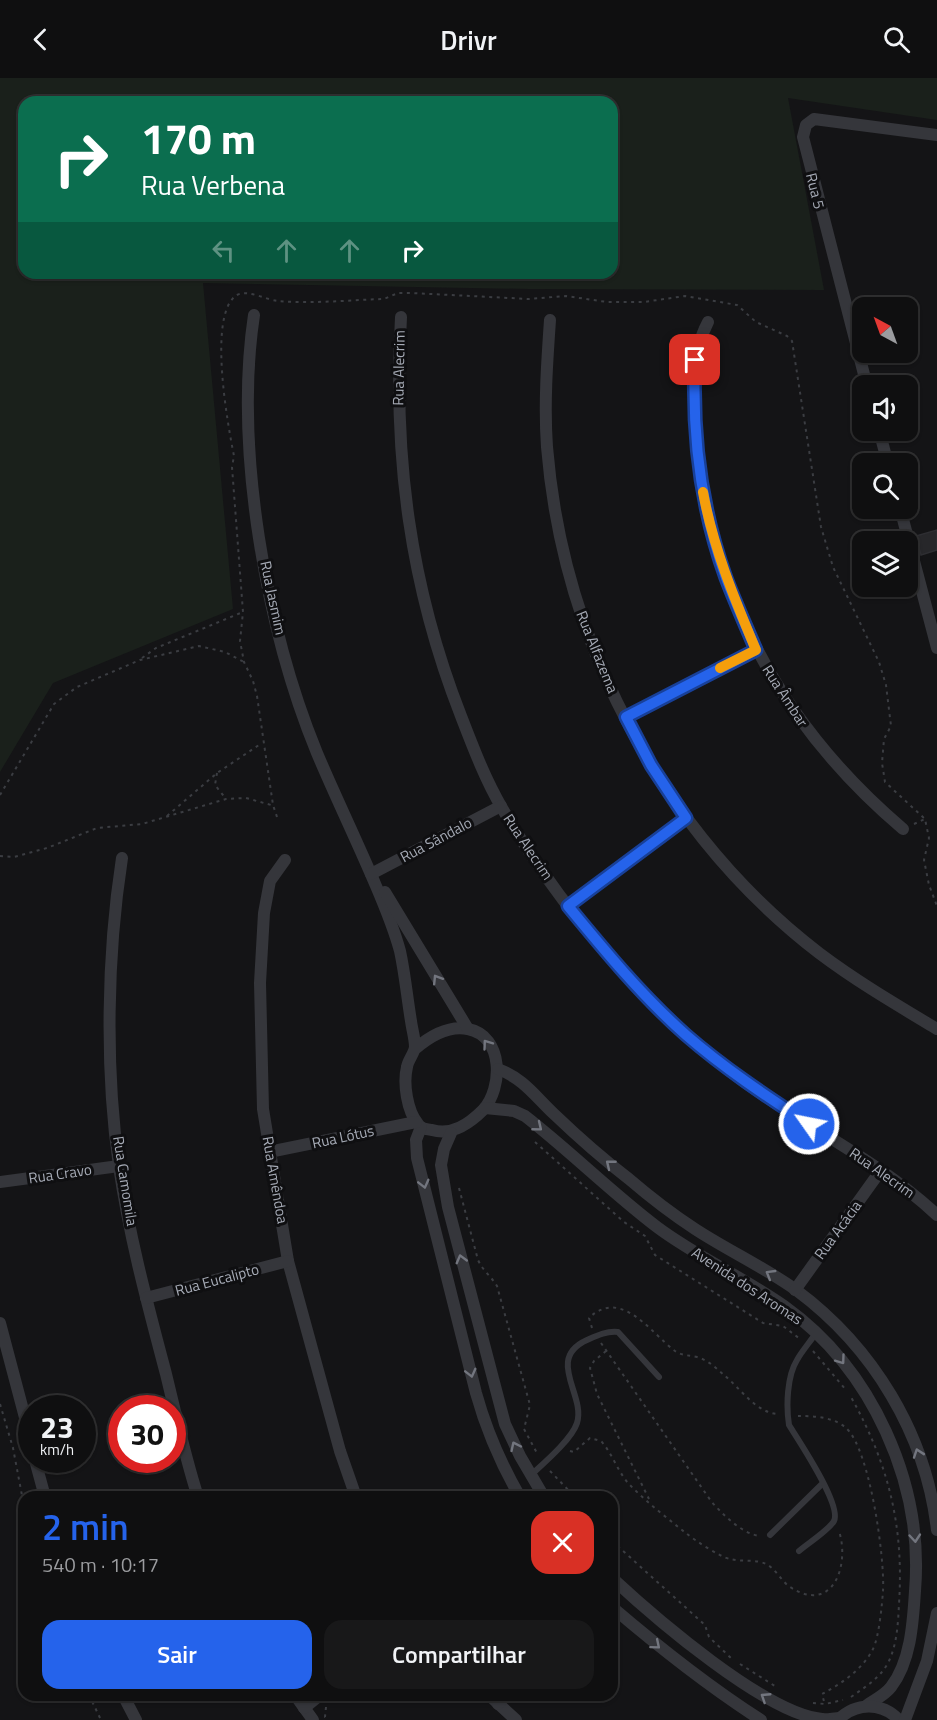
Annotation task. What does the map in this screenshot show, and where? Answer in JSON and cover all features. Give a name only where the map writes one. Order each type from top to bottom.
[{"type":"street","name":"Rua 5","points":[[864,375],[802,136],[806,125],[814,119],[937,135]]},
{"type":"street","name":"Rua Jasmim","points":[[254,315],[249,350],[250,456],[268,582],[299,705],[340,808],[371,870]]},
{"type":"street","name":"Rua Alecrim","points":[[400,317],[397,378],[399,431],[411,541],[435,646],[474,749],[501,806],[568,906],[619,967],[687,1035],[761,1093],[881,1170],[915,1195],[937,1215]]},
{"type":"street","name":"Rua Alfazema","points":[[550,320],[546,392],[548,447],[564,555],[591,641],[651,765],[686,818],[752,894],[818,952],[868,987],[937,1029]]},
{"type":"street","name":"Rua Âmbar","points":[[708,322],[700,336],[695,360],[693,400],[704,494],[726,578],[756,650],[797,718],[852,782],[903,829]]},
{"type":"street","points":[[903,519],[937,648]]},
{"type":"street","points":[[626,717],[756,650]]},
{"type":"street","name":"Rua Sândalo","points":[[371,870],[501,806]]},
{"type":"street","points":[[568,906],[686,818]]},
{"type":"street","name":"Rua Camomila","points":[[122,858],[114,912],[111,993],[111,1057],[119,1166],[146,1298],[196,1491]]},
{"type":"street","name":"Rua Amêndoa","points":[[285,860],[270,880],[264,913],[261,1071],[263,1109],[288,1261],[340,1451],[354,1491]]},
{"type":"street","points":[[371,870],[468,1029]]},
{"type":"street","points":[[371,870],[393,926],[399,950],[415,1049]]},
{"type":"street","points":[[517,1491],[496,1449],[476,1393],[417,1158],[418,1124],[406,1093],[407,1067],[415,1049],[439,1033],[451,1029],[468,1029],[478,1033],[495,1055],[498,1069],[493,1096],[485,1108],[452,1133],[444,1149],[441,1165],[448,1207],[505,1424],[540,1491]]},
{"type":"street","name":"Avenida dos Aromas","points":[[498,1069],[516,1076],[596,1153],[660,1204],[694,1228],[795,1290],[840,1328],[883,1381],[899,1407],[924,1470],[937,1530]]},
{"type":"street","name":"Avenida dos Aromas","points":[[485,1108],[525,1116],[658,1227],[712,1264],[782,1305],[835,1352],[879,1416],[906,1486],[915,1534],[917,1573],[909,1640],[901,1670],[891,1686],[866,1706],[848,1712],[839,1719]]},
{"type":"street","points":[[418,1124],[437,1132],[452,1133]]},
{"type":"street","name":"Rua Lótus","points":[[269,1152],[418,1124]]},
{"type":"street","name":"Rua Cravo","points":[[0,1182],[119,1166]]},
{"type":"street","name":"Rua Acácia","points":[[795,1290],[881,1170]]},
{"type":"street","name":"Rua Eucalipto","points":[[146,1298],[288,1261]]},
{"type":"street","points":[[0,1323],[19,1395]]},
{"type":"street","points":[[39,1473],[43,1491]]},
{"type":"street","points":[[618,1583],[678,1635],[776,1704],[819,1719],[839,1719]]},
{"type":"street","points":[[618,1612],[713,1689],[761,1720]]},
{"type":"street","points":[[905,1720],[927,1661],[937,1613]]},
{"type":"street","points":[[126,1701],[136,1720]]},
{"type":"street","points":[[299,1701],[313,1720]]},
{"type":"street","points":[[304,1708],[320,1701]]},
{"type":"street","points":[[500,1701],[516,1720]]},
{"type":"street","points":[[866,1706],[887,1710],[899,1720]]},
{"type":"lane","points":[[531,1475],[562,1444],[577,1424],[578,1414],[567,1368],[570,1356],[579,1344],[607,1331],[618,1332],[659,1377]]},
{"type":"lane","points":[[799,1551],[835,1519],[836,1512],[824,1483],[789,1425],[792,1371],[796,1361],[816,1333]]},
{"type":"lane","points":[[770,1534],[824,1483]]},
{"type":"path","points":[[277,817],[262,742],[257,696],[244,662],[240,641],[243,612],[232,466],[234,456],[221,354],[221,328],[226,310],[238,294],[247,293],[276,301],[384,299],[398,293],[529,299],[566,296],[608,302],[635,302],[685,296],[737,305],[756,322],[787,336],[792,341],[821,526],[833,567],[879,662],[886,685],[891,726],[884,739],[883,774],[885,782],[925,819],[929,838],[924,860],[929,885],[937,906]]},
{"type":"path","points":[[140,660],[156,648],[243,612]]},
{"type":"path","points":[[0,795],[54,705],[77,687],[140,660],[199,646],[225,652],[244,662]]},
{"type":"path","points":[[164,818],[217,773],[262,742]]},
{"type":"path","points":[[217,773],[215,785],[226,799]]},
{"type":"path","points":[[0,856],[14,857],[47,848],[97,828],[142,824],[226,799],[246,798],[273,805]]},
{"type":"path","points":[[528,1135],[624,1222],[645,1236],[655,1255],[763,1323],[783,1326],[807,1346],[850,1395],[867,1426],[883,1464],[894,1504],[901,1547],[897,1631],[888,1662],[877,1678],[849,1698],[825,1704],[807,1702]]},
{"type":"path","points":[[457,1183],[478,1260],[483,1271],[490,1275],[497,1286],[530,1405],[524,1429],[543,1464],[569,1491]]},
{"type":"path","points":[[770,1534],[757,1536],[722,1514],[596,1336],[589,1318],[597,1310],[610,1307],[626,1309],[680,1354],[708,1361],[762,1411],[768,1414],[814,1416],[836,1422],[847,1428],[857,1443],[875,1501],[884,1590],[874,1648],[860,1668],[822,1694],[825,1704],[819,1719]]},
{"type":"path","points":[[606,1351],[594,1361],[590,1368],[597,1394],[650,1502]]},
{"type":"path","points":[[0,1404],[13,1448],[21,1491]]},
{"type":"path","points":[[562,1444],[572,1453],[590,1438],[601,1441],[628,1483],[689,1536],[728,1559],[767,1565],[789,1587],[815,1595],[834,1587],[839,1575],[842,1542],[835,1519]]},
{"type":"path","points":[[618,1546],[705,1625],[709,1637],[733,1660],[784,1692]]},
{"type":"path","points":[[92,1701],[101,1720]]},
{"type":"path","points":[[324,1701],[324,1711],[328,1720]]},
{"type":"shaded area","points":[[0,78],[937,78],[937,120],[788,98],[824,290],[530,289],[203,283],[233,609],[53,683],[0,772]]},
{"type":"building","points":[[937,530],[937,550],[921,555],[918,535]]},
{"type":"slow traffic","points":[[703,492],[726,578],[756,650],[720,668]]},
{"type":"route","points":[[695,360],[693,400],[704,494],[714,540],[726,578],[756,650],[626,717],[651,765],[686,818],[568,906],[624,973],[687,1035],[726,1068],[809,1124]]}]
